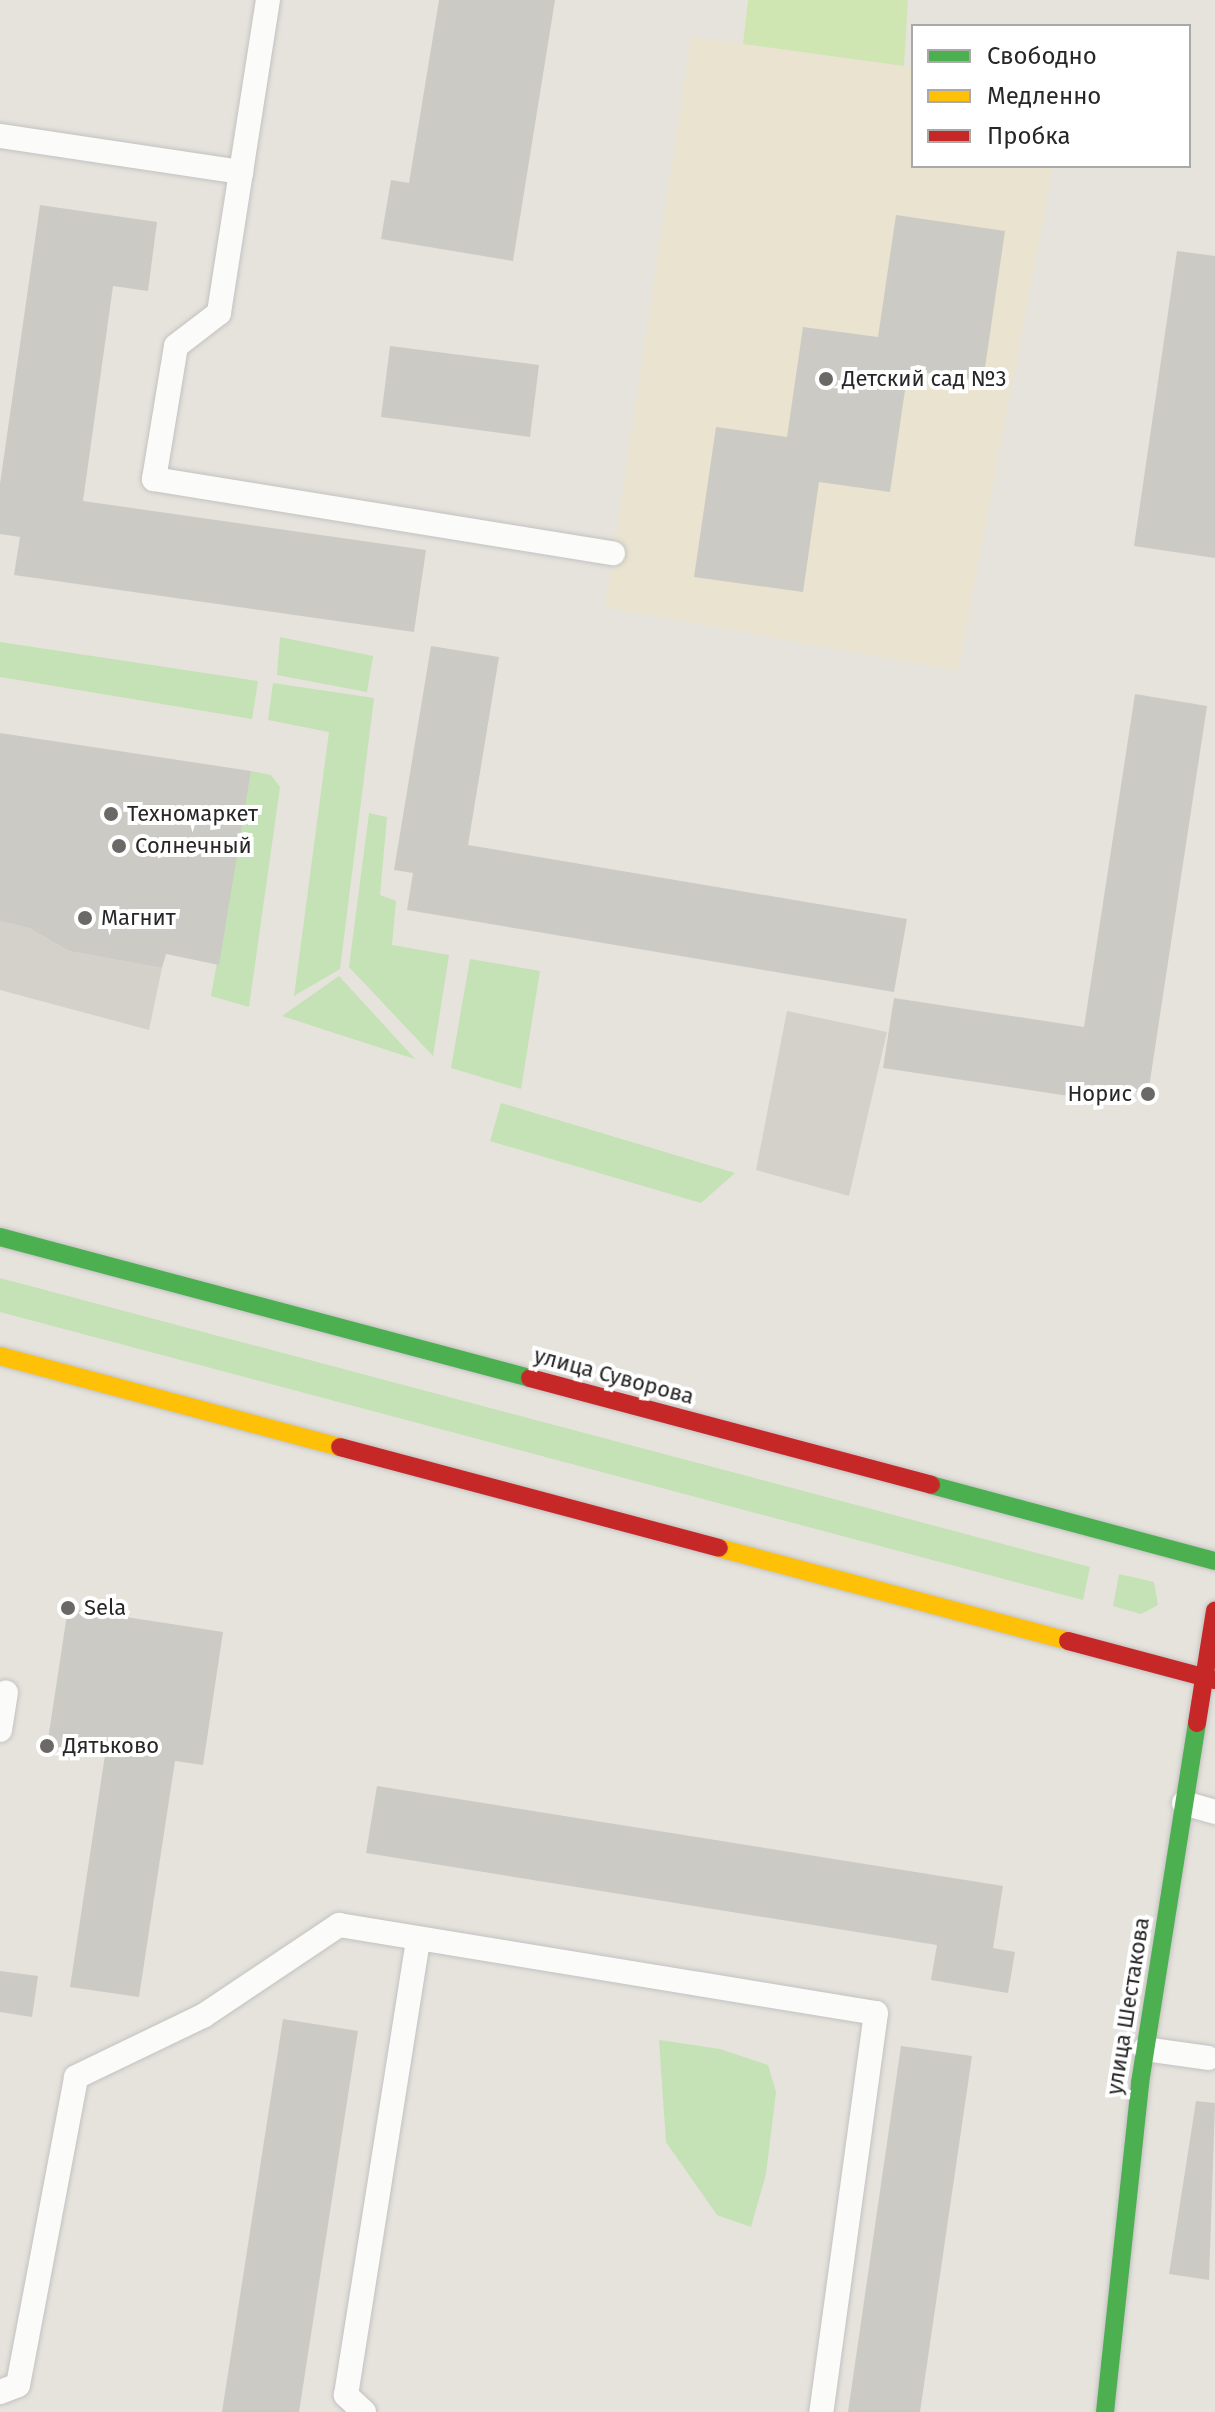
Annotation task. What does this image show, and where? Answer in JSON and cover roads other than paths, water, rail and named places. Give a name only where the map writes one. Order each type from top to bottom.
[{"type":"main road","name":"улица Суворова","points":[[0,1237],[1215,1561]]},
{"type":"main road","points":[[0,1356],[1210,1678]]},
{"type":"main road","name":"улица Шестакова","points":[[1105,2412],[1108,2343],[1145,2049],[1184,1803],[1210,1678],[1215,1610]]},
{"type":"lane","points":[[268,0],[219,313],[176,346],[154,479],[613,553]]},
{"type":"lane","points":[[0,136],[241,172]]},
{"type":"lane","points":[[0,1730],[6,1692]]},
{"type":"lane","points":[[1184,1803],[1215,1812]]},
{"type":"lane","points":[[0,2392],[18,2385],[76,2077],[203,2016],[339,1925],[418,1942],[876,2013],[821,2412]]},
{"type":"lane","points":[[364,2412],[346,2395],[418,1942]]},
{"type":"lane","points":[[1145,2049],[1208,2058]]},
{"type":"place","name":"Детский сад №3","points":[[826,379]]},
{"type":"place","name":"Техномаркет","points":[[111,814]]},
{"type":"place","name":"Солнечный","points":[[119,846]]},
{"type":"place","name":"Магнит","points":[[85,918]]},
{"type":"place","name":"Норис","points":[[1148,1094]]},
{"type":"place","name":"Sela","points":[[68,1608]]},
{"type":"place","name":"Дятьково","points":[[47,1746]]}]
